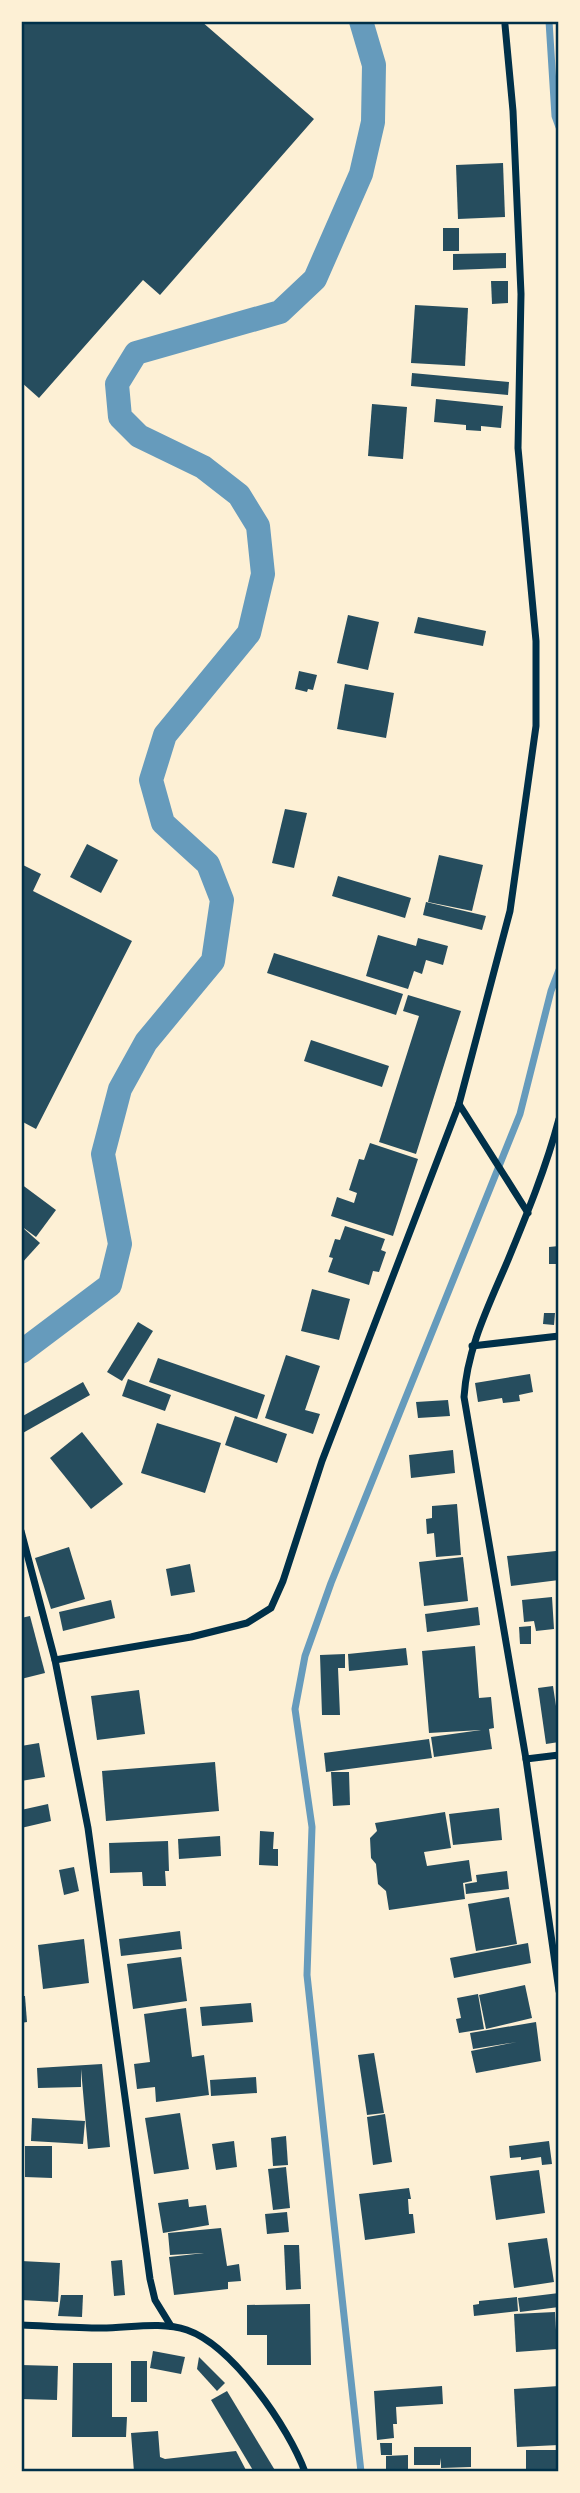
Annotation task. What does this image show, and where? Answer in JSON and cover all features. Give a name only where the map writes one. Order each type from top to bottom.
[{"type":"street","points":[[55,1660],[191,1637],[247,1623],[271,1608],[283,1581],[322,1461],[459,1104],[510,911],[537,726],[536,641],[517,448],[521,294],[513,111],[505,25]]},
{"type":"street","points":[[459,1104],[528,1213]]},
{"type":"street","points":[[559,1119],[528,1213],[472,1346],[465,1371],[464,1397],[526,1759],[559,1991]]},
{"type":"street","points":[[472,1346],[559,1336]]},
{"type":"street","points":[[21,1531],[55,1660],[88,1828],[150,2279],[155,2300],[171,2326]]},
{"type":"street","points":[[526,1759],[559,1755]]},
{"type":"street","points":[[21,2325],[100,2328],[171,2326],[189,2330],[210,2342],[269,2405],[290,2438],[305,2472]]},
{"type":"building","points":[[21,21],[201,21],[314,119],[160,295],[143,280],[39,398],[21,382]]},
{"type":"building","points":[[503,163],[505,217],[458,219],[456,165]]},
{"type":"building","points":[[443,228],[459,228],[459,251],[443,251]]},
{"type":"building","points":[[506,253],[506,268],[453,270],[453,254]]},
{"type":"building","points":[[491,281],[508,281],[508,303],[492,304]]},
{"type":"building","points":[[415,305],[468,308],[465,366],[411,363]]},
{"type":"building","points":[[412,373],[509,382],[508,395],[411,386]]},
{"type":"building","points":[[436,399],[503,406],[501,428],[481,426],[481,431],[466,430],[466,425],[434,422]]},
{"type":"building","points":[[372,404],[407,407],[403,459],[368,456]]},
{"type":"building","points":[[348,615],[379,622],[368,670],[337,663]]},
{"type":"building","points":[[418,617],[486,631],[483,646],[414,633]]},
{"type":"building","points":[[299,671],[317,675],[313,690],[308,689],[307,692],[295,689]]},
{"type":"building","points":[[345,684],[394,693],[386,738],[337,729]]},
{"type":"building","points":[[285,809],[307,813],[294,868],[272,863]]},
{"type":"building","points":[[87,844],[118,860],[101,893],[70,877]]},
{"type":"building","points":[[439,855],[483,865],[472,911],[428,902]]},
{"type":"building","points":[[21,864],[41,874],[33,891],[132,941],[36,1129],[21,1121]]},
{"type":"building","points":[[338,876],[411,898],[405,918],[332,896]]},
{"type":"building","points":[[426,902],[486,916],[482,930],[423,915]]},
{"type":"building","points":[[378,935],[416,946],[418,938],[448,946],[443,965],[426,960],[422,974],[414,971],[408,989],[366,976]]},
{"type":"building","points":[[274,953],[403,994],[396,1015],[267,973]]},
{"type":"building","points":[[408,995],[461,1011],[416,1154],[379,1142],[419,1016],[403,1011]]},
{"type":"building","points":[[311,1040],[389,1066],[382,1087],[304,1061]]},
{"type":"building","points":[[370,1143],[418,1159],[393,1236],[331,1216],[337,1197],[354,1203],[357,1193],[349,1190],[359,1159],[364,1160]]},
{"type":"building","points":[[21,1184],[56,1210],[36,1237],[21,1226]]},
{"type":"building","points":[[345,1226],[385,1239],[381,1250],[386,1252],[379,1272],[373,1271],[369,1285],[328,1272],[333,1258],[329,1257],[335,1239],[340,1240]]},
{"type":"building","points":[[23,1228],[40,1243],[21,1264],[21,1231]]},
{"type":"building","points":[[559,1246],[559,1264],[549,1264],[549,1247]]},
{"type":"building","points":[[312,1289],[350,1299],[339,1340],[301,1331]]},
{"type":"building","points":[[544,1313],[555,1313],[554,1325],[543,1324]]},
{"type":"building","points":[[138,1322],[153,1331],[122,1381],[107,1372]]},
{"type":"building","points":[[286,1355],[320,1366],[305,1410],[320,1414],[313,1434],[265,1418]]},
{"type":"building","points":[[158,1358],[265,1395],[257,1419],[149,1382]]},
{"type":"building","points":[[530,1374],[533,1392],[519,1395],[520,1401],[503,1403],[502,1398],[478,1402],[475,1383]]},
{"type":"building","points":[[128,1379],[171,1395],[165,1411],[122,1396]]},
{"type":"building","points":[[83,1382],[90,1395],[21,1434],[21,1417]]},
{"type":"building","points":[[448,1400],[450,1416],[418,1418],[416,1402]]},
{"type":"building","points":[[235,1416],[287,1434],[277,1463],[225,1445]]},
{"type":"building","points":[[157,1423],[221,1443],[205,1493],[141,1473]]},
{"type":"building","points":[[82,1432],[123,1484],[91,1509],[50,1458]]},
{"type":"building","points":[[453,1450],[455,1473],[411,1478],[409,1455]]},
{"type":"building","points":[[457,1504],[461,1555],[436,1557],[434,1533],[427,1534],[426,1519],[432,1518],[432,1506]]},
{"type":"building","points":[[69,1547],[85,1599],[51,1609],[35,1558]]},
{"type":"building","points":[[556,1551],[559,1580],[511,1586],[507,1556]]},
{"type":"building","points":[[463,1557],[468,1601],[424,1606],[419,1562]]},
{"type":"building","points":[[190,1564],[195,1592],[171,1596],[166,1569]]},
{"type":"building","points":[[552,1597],[554,1629],[536,1631],[534,1621],[524,1622],[522,1600]]},
{"type":"building","points":[[111,1600],[115,1618],[63,1631],[59,1612]]},
{"type":"building","points":[[478,1607],[480,1625],[427,1632],[425,1614]]},
{"type":"building","points":[[30,1616],[45,1673],[21,1679],[21,1618]]},
{"type":"building","points":[[531,1626],[531,1644],[520,1644],[519,1627]]},
{"type":"building","points":[[475,1646],[479,1698],[491,1697],[494,1728],[489,1729],[492,1749],[434,1757],[431,1737],[481,1730],[429,1733],[422,1651]]},
{"type":"building","points":[[406,1648],[408,1665],[349,1671],[348,1654]]},
{"type":"building","points":[[345,1654],[345,1668],[338,1668],[340,1715],[322,1715],[320,1655]]},
{"type":"building","points":[[553,1686],[556,1706],[559,1706],[559,1742],[546,1744],[538,1688]]},
{"type":"building","points":[[139,1690],[145,1734],[97,1740],[91,1696]]},
{"type":"building","points":[[429,1739],[432,1758],[326,1772],[324,1753]]},
{"type":"building","points":[[39,1743],[45,1777],[21,1781],[21,1746]]},
{"type":"building","points":[[215,1762],[219,1811],[106,1821],[102,1771]]},
{"type":"building","points":[[331,1772],[349,1772],[350,1805],[333,1806]]},
{"type":"building","points":[[48,1804],[51,1821],[21,1828],[21,1810]]},
{"type":"building","points":[[499,1808],[502,1840],[453,1845],[449,1814]]},
{"type":"building","points":[[445,1812],[451,1848],[424,1852],[427,1866],[469,1860],[472,1881],[463,1883],[465,1899],[389,1910],[386,1891],[378,1884],[376,1864],[371,1858],[370,1838],[377,1831],[375,1823]]},
{"type":"building","points":[[260,1831],[274,1832],[273,1849],[278,1849],[278,1866],[259,1865]]},
{"type":"building","points":[[220,1836],[221,1856],[179,1859],[178,1839]]},
{"type":"building","points":[[168,1841],[169,1871],[165,1871],[166,1886],[143,1886],[142,1872],[110,1873],[109,1843]]},
{"type":"building","points":[[74,1867],[79,1891],[64,1895],[59,1870]]},
{"type":"building","points":[[507,1871],[509,1889],[466,1894],[465,1884],[477,1882],[476,1875]]},
{"type":"building","points":[[509,1897],[517,1944],[476,1951],[468,1904]]},
{"type":"building","points":[[180,1931],[182,1949],[121,1956],[119,1939]]},
{"type":"building","points":[[84,1939],[89,1983],[43,1989],[38,1945]]},
{"type":"building","points":[[528,1943],[531,1963],[454,1978],[450,1958]]},
{"type":"building","points":[[181,1957],[187,2001],[133,2009],[127,1964]]},
{"type":"building","points":[[525,1985],[532,2018],[486,2029],[479,1995]]},
{"type":"building","points":[[478,1994],[484,2029],[459,2033],[456,2019],[461,2018],[457,1998]]},
{"type":"building","points":[[21,1996],[25,1996],[27,2022],[21,2023]]},
{"type":"building","points":[[251,2003],[253,2022],[202,2026],[200,2007]]},
{"type":"building","points":[[186,2008],[192,2057],[204,2055],[209,2095],[156,2102],[155,2087],[137,2089],[134,2064],[150,2062],[144,2014]]},
{"type":"building","points":[[536,2022],[541,2061],[476,2073],[471,2051],[517,2042],[473,2049],[470,2033]]},
{"type":"building","points":[[374,2053],[384,2113],[367,2115],[358,2055]]},
{"type":"building","points":[[102,2064],[110,2147],[88,2149],[81,2069],[81,2087],[38,2088],[37,2068]]},
{"type":"building","points":[[256,2077],[257,2093],[211,2096],[210,2080]]},
{"type":"building","points":[[180,2113],[189,2169],[154,2174],[145,2118]]},
{"type":"building","points":[[385,2114],[392,2162],[373,2165],[367,2117]]},
{"type":"building","points":[[32,2118],[85,2121],[83,2144],[31,2141]]},
{"type":"building","points":[[286,2136],[288,2165],[273,2166],[271,2138]]},
{"type":"building","points":[[234,2141],[237,2167],[216,2170],[212,2144]]},
{"type":"building","points":[[549,2141],[552,2164],[542,2165],[541,2157],[521,2160],[521,2157],[510,2158],[509,2146]]},
{"type":"building","points":[[25,2146],[52,2146],[52,2178],[25,2177]]},
{"type":"building","points":[[286,2167],[290,2208],[273,2210],[268,2169]]},
{"type":"building","points":[[539,2170],[545,2213],[496,2220],[490,2176]]},
{"type":"building","points":[[409,2188],[409,2214],[413,2214],[415,2233],[365,2240],[359,2194]]},
{"type":"building","points":[[188,2199],[189,2207],[206,2205],[209,2225],[163,2233],[158,2203]]},
{"type":"building","points":[[287,2212],[289,2232],[267,2234],[265,2214]]},
{"type":"building","points":[[221,2228],[227,2266],[239,2264],[241,2281],[228,2282],[228,2289],[174,2295],[169,2257],[204,2253],[170,2255],[168,2233]]},
{"type":"building","points":[[547,2238],[554,2282],[514,2288],[508,2243]]},
{"type":"building","points":[[284,2245],[299,2245],[301,2289],[286,2290]]},
{"type":"building","points":[[122,2260],[125,2295],[114,2296],[111,2261]]},
{"type":"building","points":[[21,2261],[60,2263],[58,2302],[21,2300]]},
{"type":"building","points":[[559,2293],[559,2307],[520,2312],[518,2298]]},
{"type":"building","points":[[61,2295],[83,2295],[82,2317],[58,2316]]},
{"type":"building","points":[[517,2297],[518,2311],[474,2316],[473,2305],[479,2304],[479,2301]]},
{"type":"building","points":[[310,2304],[311,2365],[267,2365],[267,2335],[247,2335],[247,2305]]},
{"type":"building","points":[[555,2312],[557,2349],[516,2352],[514,2314]]},
{"type":"building","points":[[153,2351],[185,2357],[181,2374],[150,2368]]},
{"type":"building","points":[[199,2357],[225,2383],[217,2391],[197,2369]]},
{"type":"building","points":[[131,2361],[147,2361],[147,2402],[131,2402]]},
{"type":"building","points":[[73,2363],[112,2363],[112,2417],[127,2417],[126,2437],[72,2437]]},
{"type":"building","points":[[21,2365],[58,2366],[57,2400],[21,2399]]},
{"type":"building","points":[[442,2386],[443,2404],[396,2407],[394,2438],[377,2440],[374,2391]]},
{"type":"building","points":[[559,2386],[559,2445],[517,2447],[514,2389]]},
{"type":"building","points":[[227,2391],[276,2472],[254,2472],[211,2400]]},
{"type":"building","points":[[158,2431],[160,2457],[165,2459],[236,2451],[247,2472],[134,2472],[131,2433]]},
{"type":"building","points":[[380,2443],[392,2443],[392,2455],[381,2455]]},
{"type":"building","points":[[414,2447],[471,2447],[471,2467],[441,2468],[441,2458],[440,2465],[414,2465]]},
{"type":"building","points":[[526,2450],[559,2450],[559,2472],[526,2472]]},
{"type":"building","points":[[408,2455],[408,2472],[386,2472],[386,2456]]},
{"type":"waterway","points":[[21,1352],[110,1285],[120,1244],[103,1154],[120,1089],[146,1042],[213,961],[222,900],[208,864],[163,823],[151,780],[165,735],[249,633],[263,574],[258,526],[239,495],[203,467],[139,436],[120,417],[117,384],[136,353],[280,312],[315,279],[361,174],[373,122],[374,65],[361,21]]},
{"type":"waterway","points":[[549,21],[555,116],[559,127]]},
{"type":"waterway","points":[[361,2472],[307,1975],[312,1827],[295,1709],[305,1656],[331,1583],[520,1114],[551,991],[559,970]]}]
